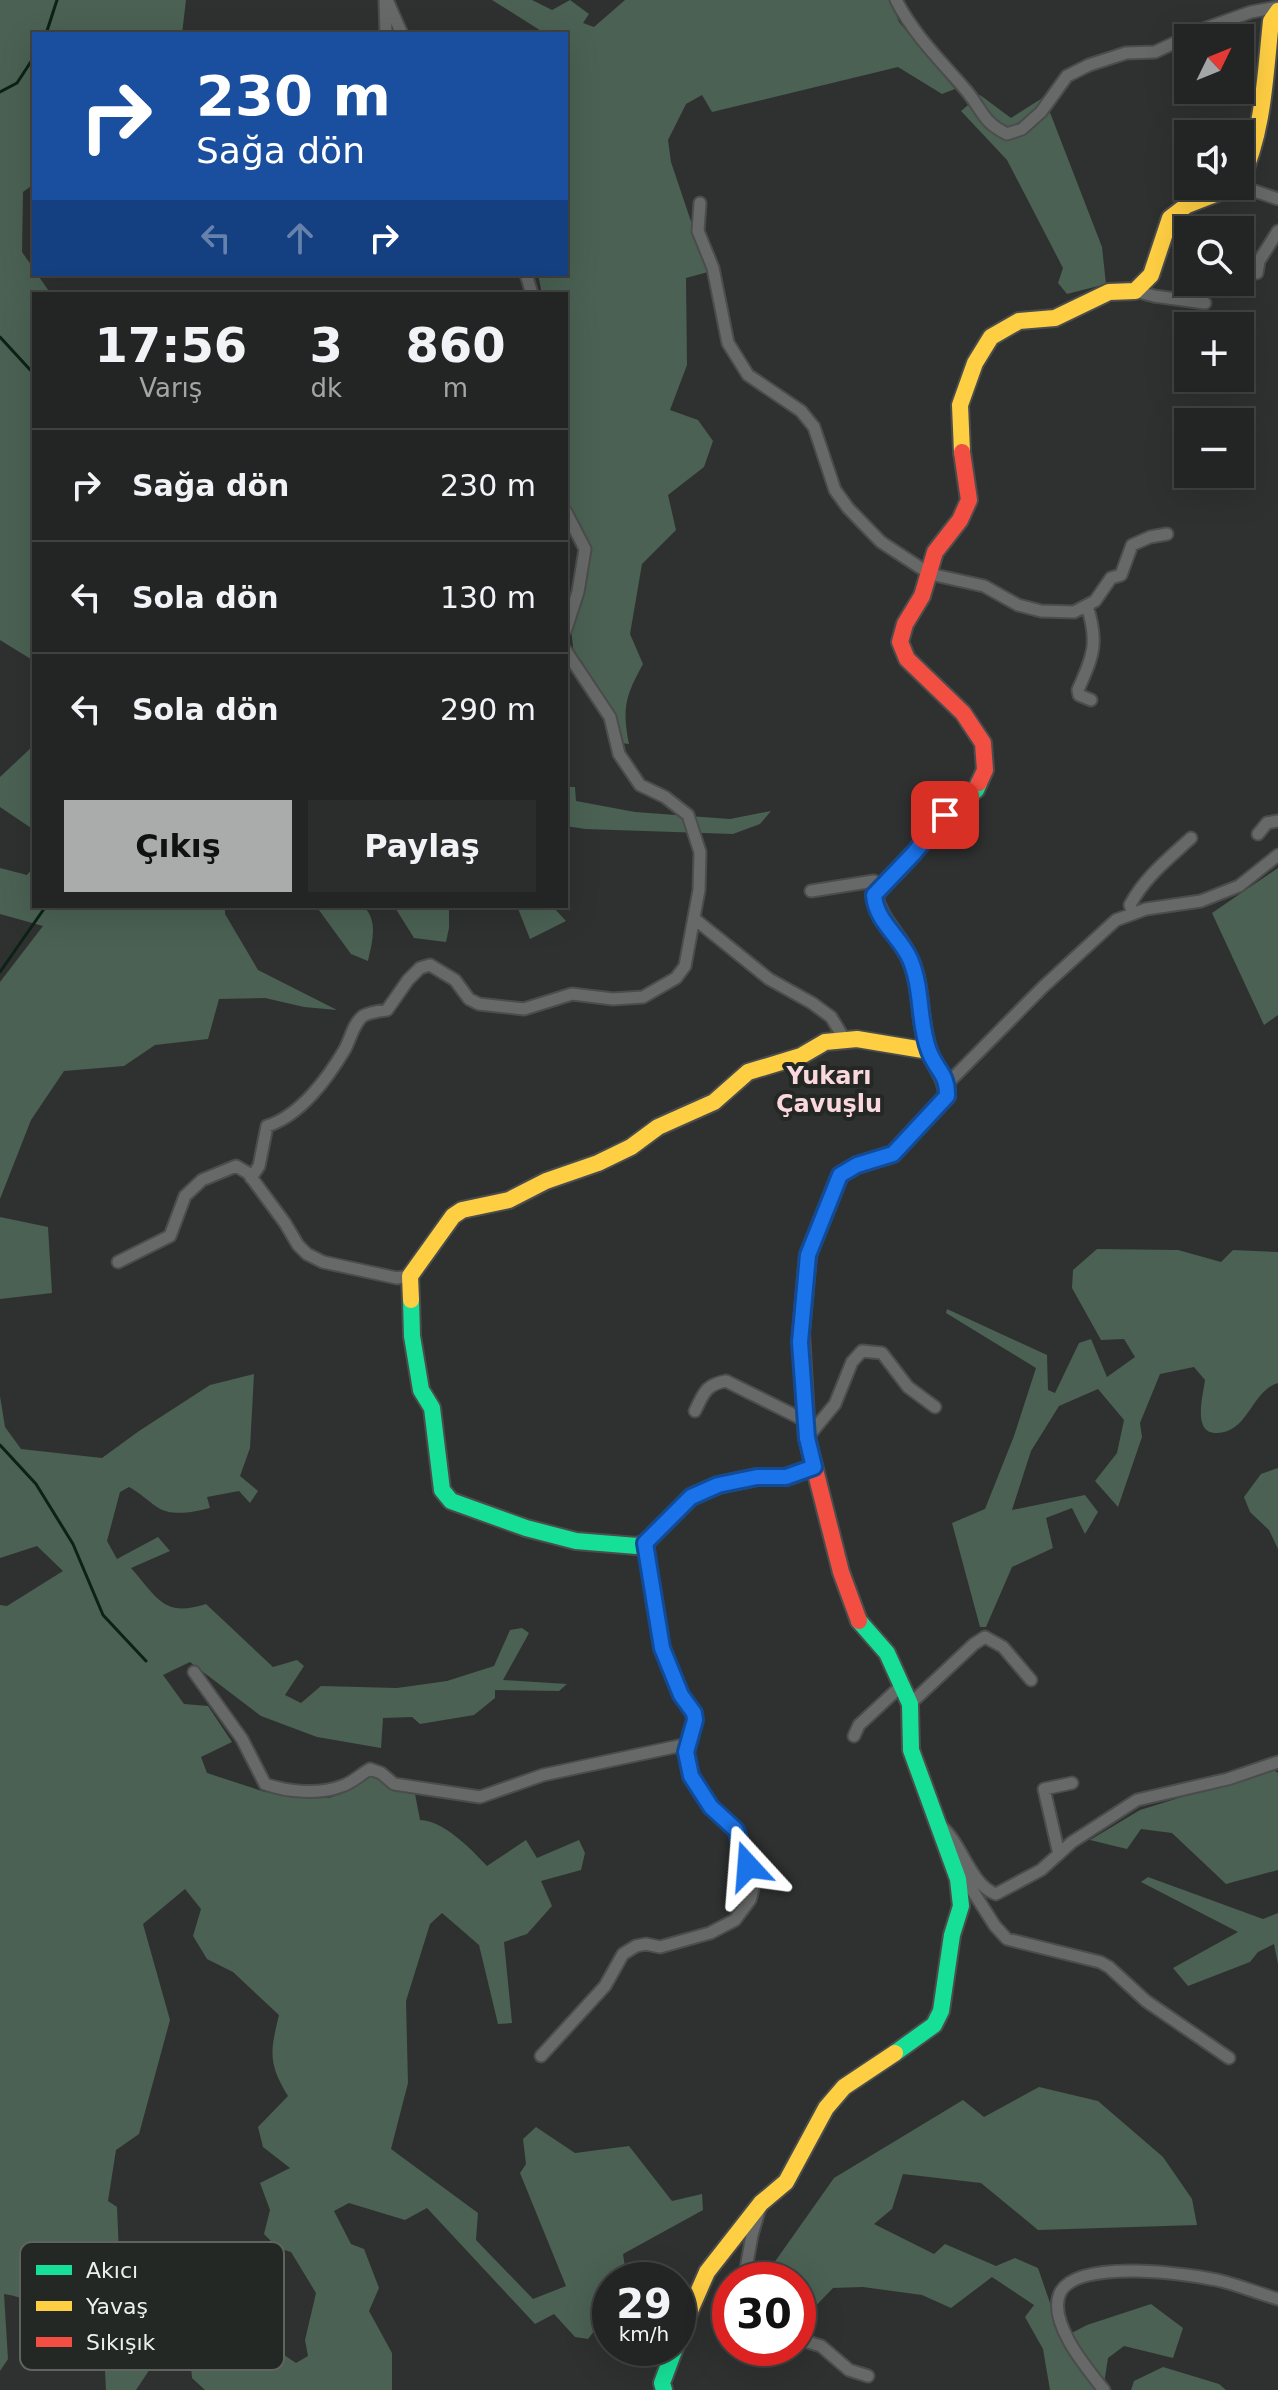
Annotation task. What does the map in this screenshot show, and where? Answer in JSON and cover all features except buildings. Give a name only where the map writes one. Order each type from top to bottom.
[{"type":"street","points":[[386,0],[386,32]]},
{"type":"street","points":[[386,0],[401,32]]},
{"type":"street","points":[[896,0],[907,22],[966,90],[991,126],[1007,134],[1022,129],[1041,112],[1067,76],[1089,65],[1126,53],[1155,52],[1206,28],[1251,12],[1278,9]]},
{"type":"street","points":[[1254,145],[1271,21],[1278,9]]},
{"type":"street","points":[[1254,190],[1278,199]]},
{"type":"street","points":[[1135,291],[1151,275],[1170,218],[1187,205],[1200,200]]},
{"type":"street","points":[[700,203],[698,231],[713,268],[728,343],[748,375],[801,411],[814,427],[835,490],[881,542],[930,574],[984,586],[1018,605],[1041,611],[1074,612],[1095,601],[1111,578],[1121,575],[1132,545],[1167,534]]},
{"type":"street","points":[[1257,273],[1259,261],[1278,231]]},
{"type":"street","points":[[696,2297],[707,2272],[761,2203],[786,2182],[826,2108],[844,2087],[934,2025],[941,2011],[952,1935],[961,1906],[958,1879],[911,1750],[910,1704],[887,1653],[858,1620],[841,1572],[807,1430],[800,1342],[808,1255],[840,1175],[857,1165],[893,1154],[947,1096],[948,1083],[929,1051],[918,984],[909,956],[875,909],[874,895],[945,815],[976,790],[985,770],[983,743],[963,713],[907,659],[900,642],[905,624],[922,596],[935,552],[960,520],[969,500],[961,448],[960,405],[975,363],[991,337],[1019,321],[1055,318],[1109,292],[1135,291],[1205,303]]},
{"type":"street","points":[[568,516],[585,549],[578,592],[568,623]]},
{"type":"street","points":[[1087,606],[1094,627],[1095,644],[1078,690],[1079,695],[1091,700]]},
{"type":"street","points":[[251,1178],[259,1166],[267,1126],[290,1115],[306,1100],[347,1047],[361,1018],[372,1012],[387,1010],[420,968],[430,965],[455,980],[469,999],[479,1004],[524,1009],[572,994],[613,999],[643,997],[676,978],[685,966],[696,920],[700,852],[688,815],[665,797],[640,785],[619,754],[610,717],[568,654]]},
{"type":"street","points":[[1258,834],[1267,823],[1278,821]]},
{"type":"street","points":[[1133,914],[1130,905],[1136,893],[1191,838]]},
{"type":"street","points":[[948,1083],[1043,987],[1116,920],[1201,901],[1239,886],[1278,855]]},
{"type":"street","points":[[811,891],[874,881],[883,886]]},
{"type":"street","points":[[696,920],[769,979],[831,1017],[845,1040]]},
{"type":"street","points":[[814,1467],[786,1477],[757,1477],[718,1485],[691,1497],[645,1543],[637,1546],[576,1541],[526,1528],[451,1501],[442,1490],[432,1408],[421,1390],[412,1336],[410,1276],[453,1216],[462,1210],[509,1200],[546,1181],[598,1163],[631,1147],[658,1127],[714,1102],[748,1072],[801,1056],[825,1042],[857,1039],[929,1051]]},
{"type":"street","points":[[118,1262],[170,1236],[185,1196],[202,1180],[236,1166],[251,1178],[307,1254],[323,1262],[397,1278],[410,1276]]},
{"type":"street","points":[[807,1430],[835,1404],[852,1362],[862,1351],[882,1353],[908,1387],[935,1407]]},
{"type":"street","points":[[695,1411],[712,1384],[726,1381],[807,1430]]},
{"type":"street","points":[[541,2056],[605,1986],[623,1954],[636,1946],[646,1944],[660,1947],[710,1933],[735,1920],[750,1900],[753,1889],[736,1830],[711,1807],[691,1776],[686,1752],[694,1713],[681,1695],[662,1648],[645,1543]]},
{"type":"street","points":[[910,1704],[985,1637],[1003,1647],[1031,1680]]},
{"type":"street","points":[[194,1672],[242,1739],[265,1784],[278,1789],[317,1791],[343,1786],[370,1769],[381,1773],[394,1784],[480,1797],[543,1775],[688,1744]]},
{"type":"street","points":[[854,1736],[859,1725],[902,1685]]},
{"type":"street","points":[[936,1822],[950,1833],[978,1881],[996,1894],[1041,1870],[1072,1842],[1137,1800],[1228,1779],[1278,1762]]},
{"type":"street","points":[[1059,1854],[1044,1789],[1072,1783]]},
{"type":"street","points":[[1050,1817],[1062,1809]]},
{"type":"street","points":[[946,1850],[995,1926],[1007,1939],[1100,1962],[1146,2001],[1229,2058]]},
{"type":"street","points":[[747,2262],[761,2203]]},
{"type":"street","points":[[1104,2390],[1074,2353],[1059,2313],[1060,2293],[1071,2280],[1102,2271],[1170,2274],[1224,2282],[1278,2299]]},
{"type":"street","points":[[816,2344],[849,2370],[868,2376]]},
{"type":"street","points":[[664,2390],[662,2383],[668,2366]]},
{"type":"green space","points":[[0,0],[186,0],[182,32],[32,32],[32,185],[23,192],[22,252],[32,266],[32,276],[38,276],[50,292],[32,292],[32,660],[0,640]]},
{"type":"green space","points":[[492,0],[532,0],[552,10],[570,0],[589,14],[583,23],[594,27],[625,0],[890,0],[899,22],[955,89],[942,94],[898,67],[712,112],[702,95],[686,104],[668,140],[671,162],[708,272],[686,278],[687,365],[670,410],[698,420],[713,441],[704,467],[668,495],[676,530],[642,564],[630,634],[643,664],[627,703],[629,744],[621,743],[574,655],[571,629],[585,582],[590,547],[568,507],[568,292],[542,292],[538,276],[568,276],[568,32],[543,32]]},
{"type":"green space","points":[[980,95],[1011,118],[1044,97],[1102,247],[1106,284],[1067,294],[1058,283],[1063,268],[1007,160],[961,111]]},
{"type":"green space","points":[[32,747],[32,829],[0,807],[0,777]]},
{"type":"green space","points":[[568,787],[575,787],[576,801],[635,812],[730,819],[771,811],[760,824],[733,834],[568,826]]},
{"type":"green space","points":[[0,868],[27,875],[32,869],[32,908],[225,908],[225,914],[258,970],[337,1010],[304,1007],[265,998],[219,999],[208,1039],[155,1045],[124,1066],[64,1071],[31,1120],[0,1199],[0,982],[43,926],[0,914]]},
{"type":"green space","points":[[1278,868],[1278,1015],[1264,1025],[1212,913]]},
{"type":"green space","points":[[317,908],[365,908],[368,912],[373,925],[368,961],[351,954]]},
{"type":"green space","points":[[395,908],[449,908],[446,942],[414,938]]},
{"type":"green space","points":[[518,908],[554,908],[566,921],[530,939]]},
{"type":"green space","points":[[0,1217],[48,1227],[52,1293],[0,1299]]},
{"type":"green space","points":[[1097,1249],[1178,1250],[1221,1262],[1233,1250],[1278,1252],[1278,1383],[1262,1394],[1236,1426],[1217,1433],[1209,1432],[1204,1427],[1201,1404],[1205,1380],[1194,1367],[1160,1374],[1140,1423],[1142,1437],[1118,1507],[1095,1481],[1117,1453],[1124,1420],[1098,1389],[1059,1406],[1031,1451],[1012,1510],[1085,1495],[1098,1512],[1085,1534],[1072,1508],[1046,1518],[1053,1548],[1012,1567],[986,1627],[980,1627],[952,1523],[985,1509],[1014,1436],[1036,1368],[946,1313],[947,1309],[1047,1355],[1048,1390],[1055,1393],[1079,1343],[1091,1339],[1107,1377],[1135,1357],[1124,1339],[1101,1340],[1072,1288],[1073,1270]]},
{"type":"green space","points":[[254,1374],[250,1448],[240,1476],[258,1491],[250,1503],[239,1491],[207,1497],[210,1508],[176,1513],[157,1507],[129,1487],[120,1492],[107,1541],[117,1559],[158,1537],[170,1551],[131,1568],[155,1596],[170,1606],[191,1608],[206,1604],[273,1667],[297,1660],[304,1666],[285,1695],[301,1703],[321,1686],[397,1688],[447,1681],[494,1666],[510,1630],[522,1628],[529,1633],[503,1680],[567,1684],[559,1691],[495,1690],[495,1698],[474,1715],[420,1724],[412,1717],[383,1718],[381,1748],[317,1737],[261,1716],[190,1662],[163,1675],[184,1704],[208,1706],[232,1742],[201,1757],[207,1773],[265,1792],[329,1798],[347,1791],[365,1777],[375,1777],[396,1791],[415,1794],[420,1820],[447,1830],[487,1866],[526,1840],[537,1858],[579,1840],[585,1853],[581,1870],[541,1881],[552,1906],[527,1934],[504,1942],[512,2023],[498,2024],[479,1945],[442,1913],[430,1924],[406,2001],[408,2083],[391,2149],[478,2213],[476,2240],[533,2299],[566,2286],[520,2173],[526,2164],[523,2139],[536,2127],[575,2153],[629,2146],[672,2201],[702,2194],[703,2210],[623,2254],[624,2262],[592,2262],[592,2334],[588,2339],[575,2337],[554,2314],[535,2324],[427,2208],[405,2220],[349,2203],[334,2211],[351,2244],[364,2249],[379,2288],[369,2311],[392,2353],[392,2390],[205,2390],[192,2378],[191,2370],[284,2370],[284,2355],[296,2363],[308,2356],[305,2340],[316,2293],[291,2252],[284,2250],[284,2242],[272,2242],[264,2234],[270,2210],[260,2183],[290,2168],[263,2147],[258,2127],[288,2096],[277,2075],[273,2057],[279,2015],[233,1972],[207,1959],[193,1936],[201,1909],[185,1889],[143,1924],[170,2020],[139,2134],[116,2150],[108,2201],[117,2207],[118,2242],[20,2242],[20,2298],[4,2294],[8,2359],[0,2371],[0,1605],[7,1606],[63,1571],[37,1546],[0,1558],[0,1396],[5,1427],[21,1449],[102,1458],[210,1385]]},
{"type":"green space","points":[[1278,1468],[1278,1549],[1269,1530],[1250,1512],[1244,1497],[1261,1474]]},
{"type":"green space","points":[[1272,1769],[1278,1773],[1278,1870],[1226,1884],[1172,1833],[1141,1829],[1127,1849],[1090,1840],[1140,1810]]},
{"type":"green space","points":[[1148,1877],[1263,1919],[1278,1913],[1278,1964],[1274,1944],[1258,1952],[1250,1962],[1188,1986],[1173,1968],[1238,1932],[1141,1882]]},
{"type":"green space","points":[[1039,2087],[1098,2101],[1163,2157],[1192,2199],[1197,2225],[1038,2230],[981,2183],[903,2174],[892,2209],[874,2224],[934,2254],[945,2244],[996,2266],[1015,2258],[1038,2268],[1062,2338],[1087,2325],[1151,2304],[1183,2328],[1173,2358],[1124,2346],[1108,2358],[1103,2390],[1050,2390],[1043,2349],[1025,2317],[1034,2305],[992,2277],[951,2308],[922,2295],[863,2287],[833,2288],[816,2306],[816,2262],[775,2262],[834,2178],[963,2100],[984,2117]]},
{"type":"green space","points":[[1163,2367],[1219,2384],[1226,2390],[1131,2390],[1134,2381]]},
{"type":"green space","points":[[105,2370],[149,2370],[136,2390],[106,2390]]},
{"type":"waterway","points":[[47,32],[57,0]]},
{"type":"waterway","points":[[0,92],[17,83],[32,60]]},
{"type":"waterway","points":[[0,337],[32,372]]},
{"type":"waterway","points":[[0,972],[45,908]]},
{"type":"waterway","points":[[0,1445],[36,1484],[73,1544],[103,1615],[146,1661]]},
{"type":"traffic: fast","points":[[801,1333],[808,1255],[840,1175],[857,1165],[893,1154],[947,1096],[945,1083],[926,1040],[914,970],[906,951],[880,913],[874,895],[945,815],[976,790],[979,783]]},
{"type":"traffic: fast","points":[[411,1300],[412,1336],[421,1390],[432,1408],[442,1490],[451,1501],[526,1528],[576,1541],[637,1546],[645,1543],[691,1497],[718,1485],[757,1477],[786,1477],[814,1467]]},
{"type":"traffic: fast","points":[[859,1621],[887,1653],[910,1704],[911,1750],[958,1879],[961,1906],[952,1935],[941,2011],[934,2025],[895,2053]]},
{"type":"traffic: fast","points":[[664,2390],[662,2383],[668,2366]]},
{"type":"traffic: slow","points":[[1254,143],[1265,83],[1271,21],[1278,11]]},
{"type":"traffic: slow","points":[[962,452],[960,405],[975,363],[991,337],[1019,321],[1055,318],[1109,292],[1135,291],[1151,275],[1170,218],[1200,200]]},
{"type":"traffic: slow","points":[[411,1300],[410,1276],[453,1216],[462,1210],[509,1200],[546,1181],[598,1163],[631,1147],[658,1127],[714,1102],[748,1072],[801,1056],[825,1042],[857,1039],[929,1051]]},
{"type":"traffic: slow","points":[[696,2297],[707,2272],[761,2203],[786,2182],[826,2108],[844,2087],[895,2053]]},
{"type":"traffic: jam","points":[[962,452],[969,500],[960,520],[935,552],[922,596],[905,624],[900,642],[907,659],[963,713],[983,743],[985,770],[979,783]]},
{"type":"traffic: jam","points":[[801,1333],[807,1438],[841,1572],[859,1621]]},
{"type":"district","name":"Yukarı Çavuşlu","points":[[829,1090]]},
{"type":"route","points":[[748,1866],[736,1830],[711,1807],[691,1776],[686,1752],[694,1713],[681,1695],[662,1648],[645,1543],[691,1497],[718,1485],[757,1477],[786,1477],[814,1467],[807,1438],[800,1342],[808,1255],[840,1175],[857,1165],[893,1154],[947,1096],[948,1083],[929,1051],[918,984],[909,956],[875,909],[874,895],[945,815]]}]
